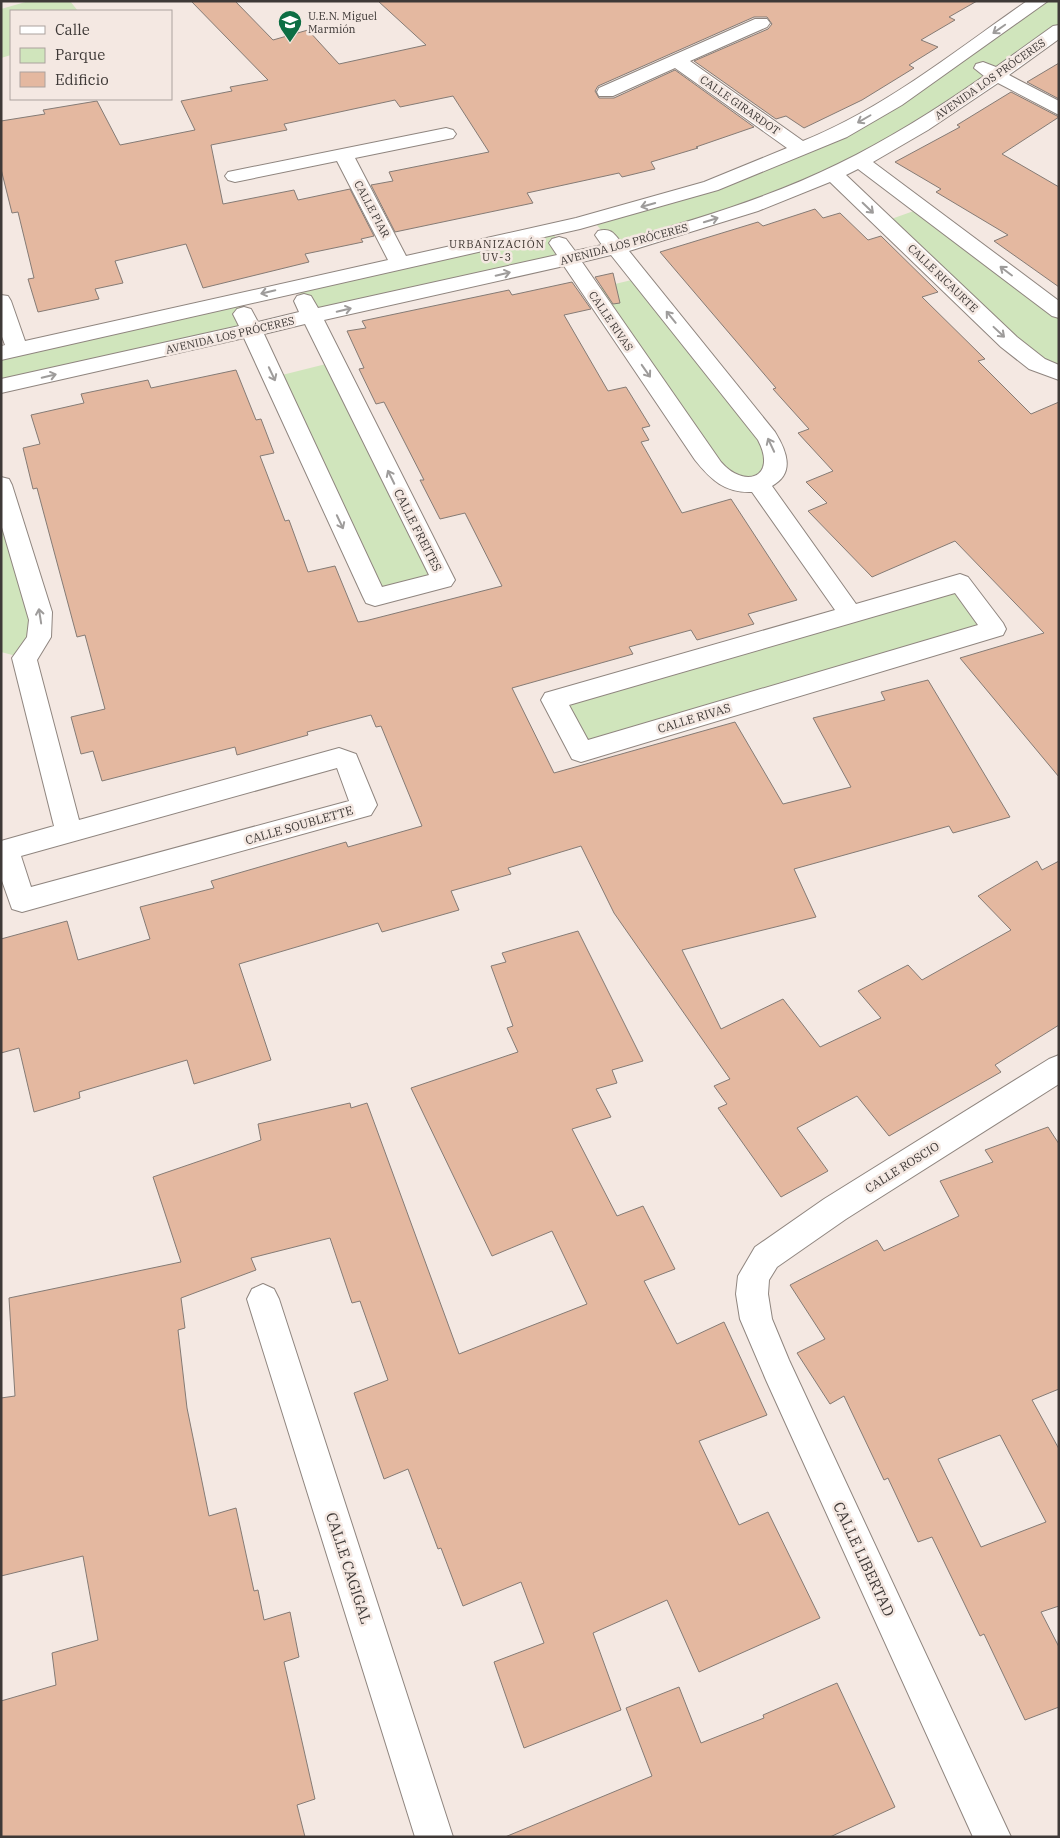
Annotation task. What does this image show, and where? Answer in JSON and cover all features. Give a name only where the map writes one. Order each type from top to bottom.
[{"type":"street","points":[[1,301],[9,351],[551,230],[711,186],[803,150],[840,133],[874,114],[1039,1]]},
{"type":"street","points":[[606,92],[761,23]]},
{"type":"street","name":"AVENIDA LOS PRÓCERES","points":[[1,386],[615,248],[719,218],[833,174],[860,161],[956,106],[1059,30]]},
{"type":"street","points":[[959,57],[998,75],[1059,109]]},
{"type":"street","name":"CALLE GIRARDOT","points":[[677,61],[803,150]]},
{"type":"street","points":[[235,176],[446,134]]},
{"type":"street","name":"CALLE PIAR","points":[[343,154],[400,263]]},
{"type":"street","points":[[860,161],[1059,311]]},
{"type":"street","name":"CALLE RICAURTE","points":[[833,174],[1010,342],[1037,364],[1059,374]]},
{"type":"street","points":[[593,220],[767,437],[775,454],[777,466],[770,476],[758,484],[850,614]]},
{"type":"street","name":"CALLE RIVAS","points":[[551,230],[703,454],[723,477],[737,484],[758,484]]},
{"type":"street","name":"CALLE FREITES","points":[[237,299],[375,597],[442,580],[296,286]]},
{"type":"street","points":[[1,485],[40,612],[42,632],[37,644],[13,655],[69,834]]},
{"type":"street","name":"CALLE RIVAS","points":[[960,582],[994,629],[581,752],[554,700],[678,664],[850,614],[960,582]]},
{"type":"street","name":"CALLE SOUBLETTE","points":[[339,758],[347,761],[364,805],[362,808],[22,901],[8,850],[69,834],[339,758]]},
{"type":"street","name":"CALLE ROSCIO","points":[[754,1276],[766,1257],[835,1209],[1056,1074]]},
{"type":"street","name":"CALLE LIBERTAD","points":[[754,1276],[752,1294],[759,1328],[992,1837]]},
{"type":"street","name":"CALLE CAGIGAL","points":[[263,1299],[434,1837]]},
{"type":"green space","points":[[29,1],[70,1],[77,10],[10,10],[10,55],[1,58],[1,9]]},
{"type":"green space","points":[[1039,1],[1059,1],[1059,30],[833,174],[615,248],[593,220],[633,209],[840,133]]},
{"type":"green space","points":[[922,208],[1059,311],[1059,373],[883,222]]},
{"type":"green space","points":[[551,230],[569,258],[312,317],[296,286]]},
{"type":"green space","points":[[640,278],[767,437],[777,466],[737,484],[590,290]]},
{"type":"green space","points":[[237,299],[252,330],[1,386],[1,353]]},
{"type":"green space","points":[[334,362],[443,580],[375,597],[274,377]]},
{"type":"green space","points":[[1,485],[40,612],[24,658],[1,652]]},
{"type":"green space","points":[[960,583],[994,629],[581,752],[554,700]]},
{"type":"building","points":[[191,1],[235,1],[273,40],[308,30],[339,64],[426,45],[378,1],[977,1],[949,17],[955,20],[921,40],[938,47],[909,65],[914,68],[862,100],[804,128],[786,116],[776,119],[694,61],[768,29],[772,24],[767,17],[754,17],[598,86],[595,91],[599,98],[614,98],[675,70],[754,127],[696,147],[698,148],[651,162],[655,169],[622,177],[619,173],[527,193],[533,203],[395,232],[371,185],[393,181],[389,172],[489,152],[453,96],[400,107],[395,100],[284,124],[287,130],[211,145],[223,204],[294,190],[298,200],[350,189],[374,236],[361,239],[363,242],[305,254],[309,262],[203,288],[186,244],[115,261],[123,283],[95,289],[99,299],[38,312],[28,279],[34,278],[18,212],[12,213],[1,169],[1,121],[45,114],[43,110],[97,101],[120,145],[195,130],[181,101],[232,91],[230,87],[268,80]]},
{"type":"building","points":[[1059,63],[1059,99],[1027,82]]},
{"type":"building","points":[[1011,92],[1059,117],[1002,154],[1059,187],[1059,287],[994,241],[1008,235],[936,192],[941,189],[895,162],[960,127],[957,125]]},
{"type":"building","points":[[815,209],[823,218],[840,213],[868,240],[881,236],[938,292],[922,297],[985,359],[978,361],[1031,414],[1059,402],[1059,777],[960,658],[1044,633],[955,541],[872,577],[808,511],[827,503],[806,482],[833,471],[798,433],[809,429],[773,389],[776,388],[660,252],[758,222],[763,226]]},
{"type":"building","points":[[613,273],[620,303],[613,304],[595,277]]},
{"type":"building","points":[[572,282],[591,309],[564,315],[608,391],[626,387],[650,426],[642,428],[649,440],[641,442],[682,513],[731,499],[797,600],[748,614],[754,624],[697,640],[691,630],[629,647],[633,654],[512,688],[554,773],[735,722],[783,804],[851,787],[813,718],[885,700],[881,692],[928,680],[1010,817],[953,833],[949,826],[794,869],[816,917],[682,950],[721,1029],[783,999],[820,1047],[881,1018],[858,991],[908,965],[922,980],[1011,930],[978,896],[1037,861],[1042,870],[1059,861],[1059,1025],[995,1065],[1001,1072],[889,1136],[857,1096],[797,1128],[828,1171],[781,1197],[718,1108],[727,1104],[714,1086],[730,1079],[614,913],[581,846],[508,868],[511,874],[451,891],[459,910],[382,932],[378,923],[239,964],[271,1060],[194,1084],[187,1060],[79,1092],[80,1098],[34,1112],[19,1048],[1,1053],[1,939],[67,921],[78,960],[150,939],[140,907],[214,888],[211,881],[346,842],[348,847],[422,826],[381,726],[376,727],[371,715],[307,732],[308,735],[237,755],[235,747],[102,781],[93,751],[81,754],[71,717],[105,709],[85,635],[77,637],[37,488],[33,489],[23,448],[40,444],[31,415],[84,403],[81,394],[148,380],[151,388],[236,370],[256,420],[261,419],[274,453],[260,456],[285,521],[289,520],[308,572],[335,566],[358,622],[365,621],[502,586],[465,513],[440,519],[420,480],[424,480],[384,402],[376,404],[359,369],[364,368],[347,331],[366,328],[362,321],[509,290],[512,295]]},
{"type":"building","points":[[578,931],[643,1061],[612,1070],[617,1083],[596,1089],[611,1117],[572,1129],[617,1216],[643,1206],[675,1269],[644,1281],[677,1344],[724,1322],[767,1415],[699,1441],[739,1525],[768,1512],[820,1618],[699,1672],[667,1600],[593,1633],[621,1710],[524,1748],[494,1662],[544,1643],[521,1582],[463,1606],[441,1548],[438,1549],[408,1469],[384,1479],[354,1393],[388,1380],[360,1301],[352,1303],[330,1238],[251,1258],[256,1270],[181,1298],[185,1328],[178,1330],[187,1408],[209,1516],[236,1508],[254,1591],[258,1590],[264,1620],[290,1612],[299,1657],[284,1662],[315,1799],[297,1805],[305,1837],[1,1837],[1,1701],[56,1685],[52,1653],[98,1640],[83,1556],[1,1576],[1,1398],[15,1396],[9,1298],[181,1262],[153,1177],[261,1140],[258,1124],[350,1103],[351,1108],[367,1103],[459,1354],[587,1304],[552,1231],[492,1256],[411,1088],[518,1052],[507,1028],[513,1026],[491,966],[506,962],[502,953]]},
{"type":"building","points":[[1048,1127],[1059,1144],[1059,1389],[1032,1400],[1059,1449],[1059,1606],[1041,1612],[1059,1647],[1059,1707],[1025,1720],[984,1634],[980,1636],[932,1537],[918,1542],[888,1478],[884,1480],[844,1396],[830,1404],[797,1353],[825,1339],[790,1285],[877,1240],[884,1251],[959,1216],[940,1181],[993,1162],[985,1150]],"holes":[[[1000,1435],[1046,1522],[981,1547],[938,1459]]]},
{"type":"building","points":[[837,1683],[895,1807],[830,1837],[505,1837],[652,1776],[626,1708],[679,1687],[701,1743],[764,1718],[763,1715]]},
{"type":"place","name":"U.E.N. Miguel Marmión","points":[[290,43]]},
{"type":"district","name":"URBANIZACIÓN UV-3","points":[[497,250]]}]
